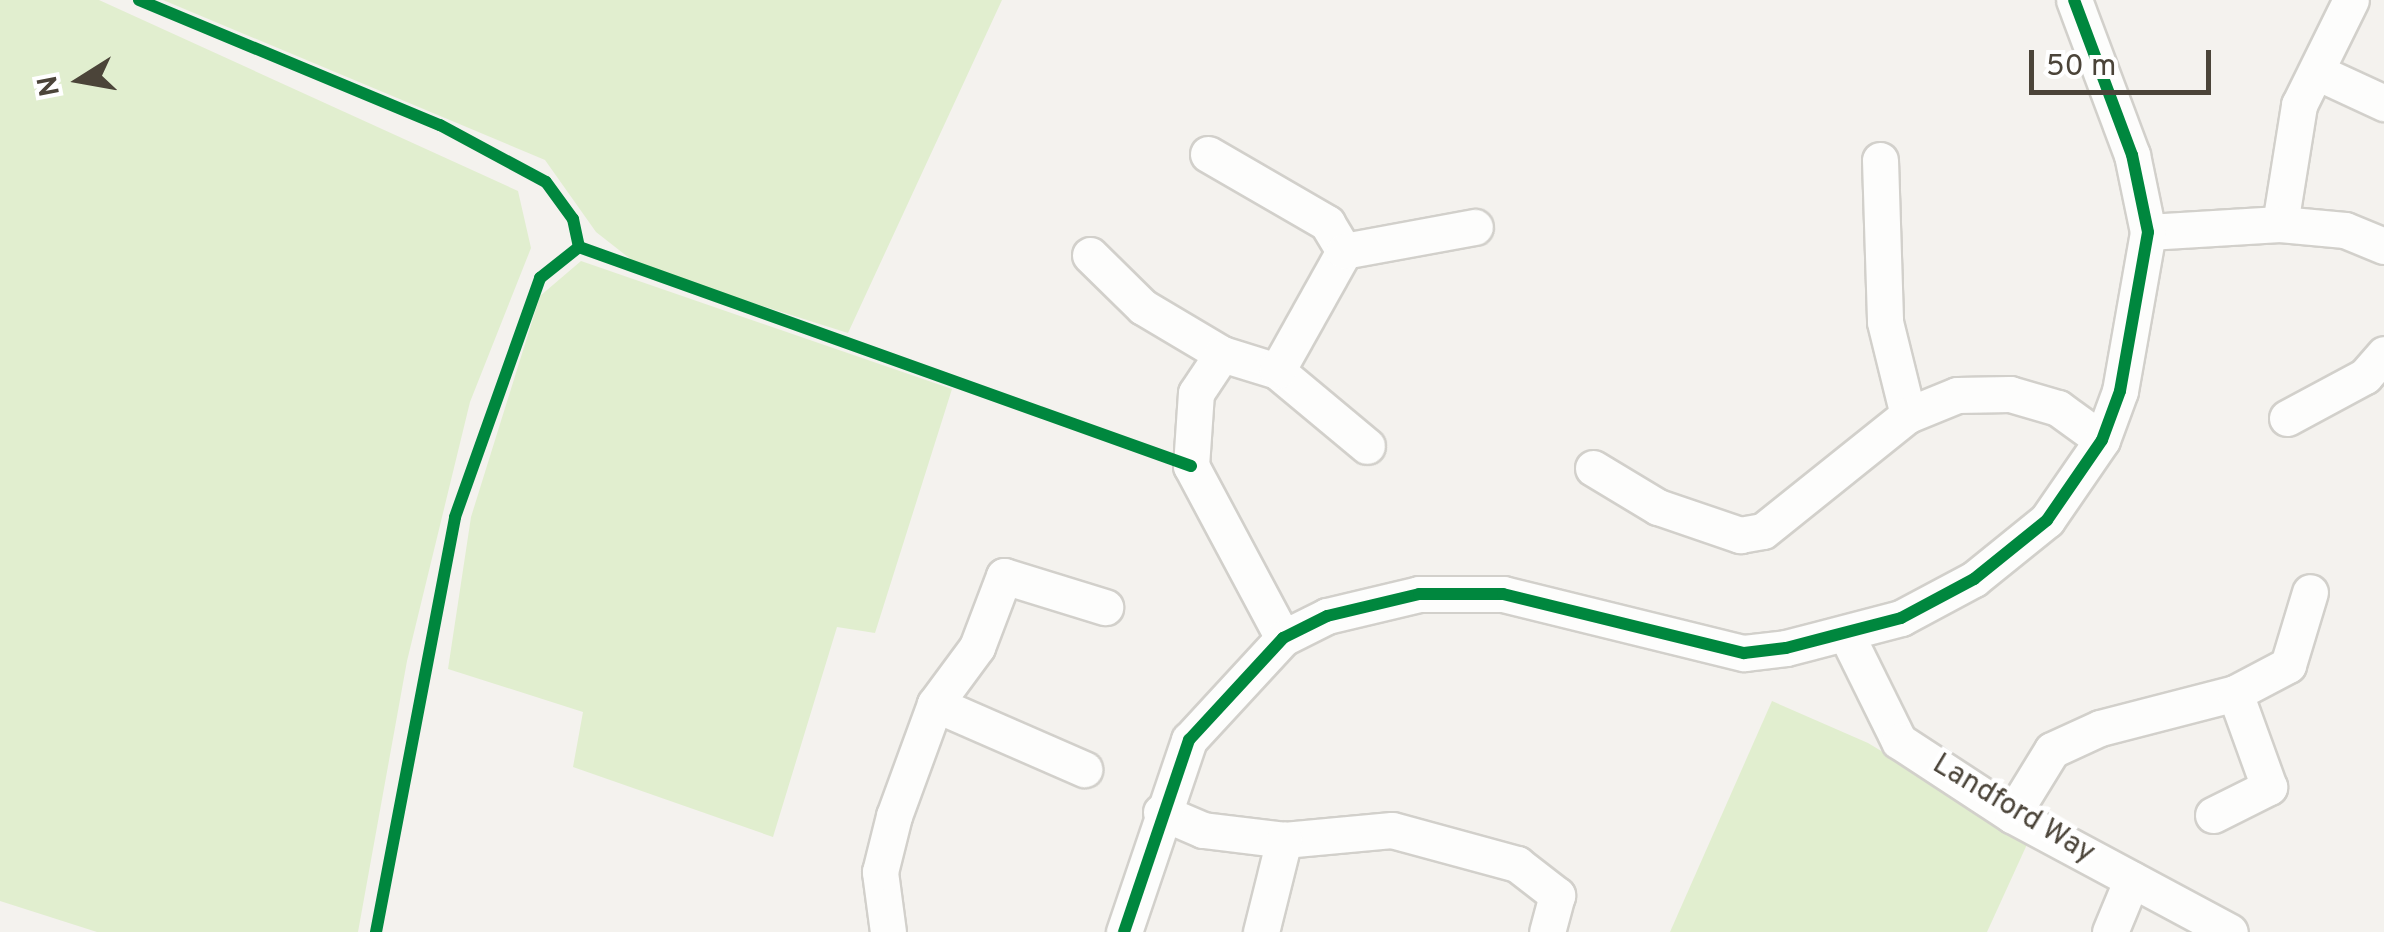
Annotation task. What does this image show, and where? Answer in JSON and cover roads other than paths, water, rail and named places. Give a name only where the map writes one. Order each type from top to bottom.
[{"type":"street","points":[[1124,932],[1188,740],[1283,638],[1378,601],[1447,593],[1502,594],[1744,654],[1848,638],[2012,552],[2048,520],[2102,440],[2134,349],[2148,232],[2132,155],[2074,0]]},
{"type":"street","points":[[2280,224],[2299,105],[2319,73],[2350,0]]},
{"type":"street","points":[[2319,73],[2384,103]]},
{"type":"street","points":[[1208,154],[1327,223],[1344,250]]},
{"type":"street","points":[[1880,160],[1885,322],[1908,415]]},
{"type":"street","points":[[2148,232],[2280,224],[2344,230],[2384,246]]},
{"type":"street","points":[[1344,250],[1475,227]]},
{"type":"street","points":[[1277,371],[1344,250]]},
{"type":"street","points":[[1090,255],[1143,306],[1222,354],[1277,371],[1367,446]]},
{"type":"street","points":[[1222,354],[1196,393],[1192,466],[1283,638]]},
{"type":"street","points":[[2286,418],[2365,376],[2384,354]]},
{"type":"street","points":[[1593,468],[1658,507],[1740,535],[1763,531],[1908,415],[1957,395],[2010,394],[2058,408],[2102,440]]},
{"type":"street","points":[[888,932],[880,872],[935,704],[976,647],[1004,576],[1105,607]]},
{"type":"street","points":[[2012,816],[2052,750],[2100,728],[2235,694],[2288,665],[2310,592]]},
{"type":"street","name":"Landford Way","points":[[1848,638],[1898,741],[2012,816],[2230,932]]},
{"type":"street","points":[[2213,814],[2269,787],[2235,694]]},
{"type":"street","points":[[935,704],[1084,769]]},
{"type":"street","points":[[1161,812],[1203,830],[1284,840],[1392,830],[1516,864],[1557,896],[1547,932]]},
{"type":"street","points":[[1260,932],[1284,840]]},
{"type":"street","points":[[2110,932],[2132,879]]}]
